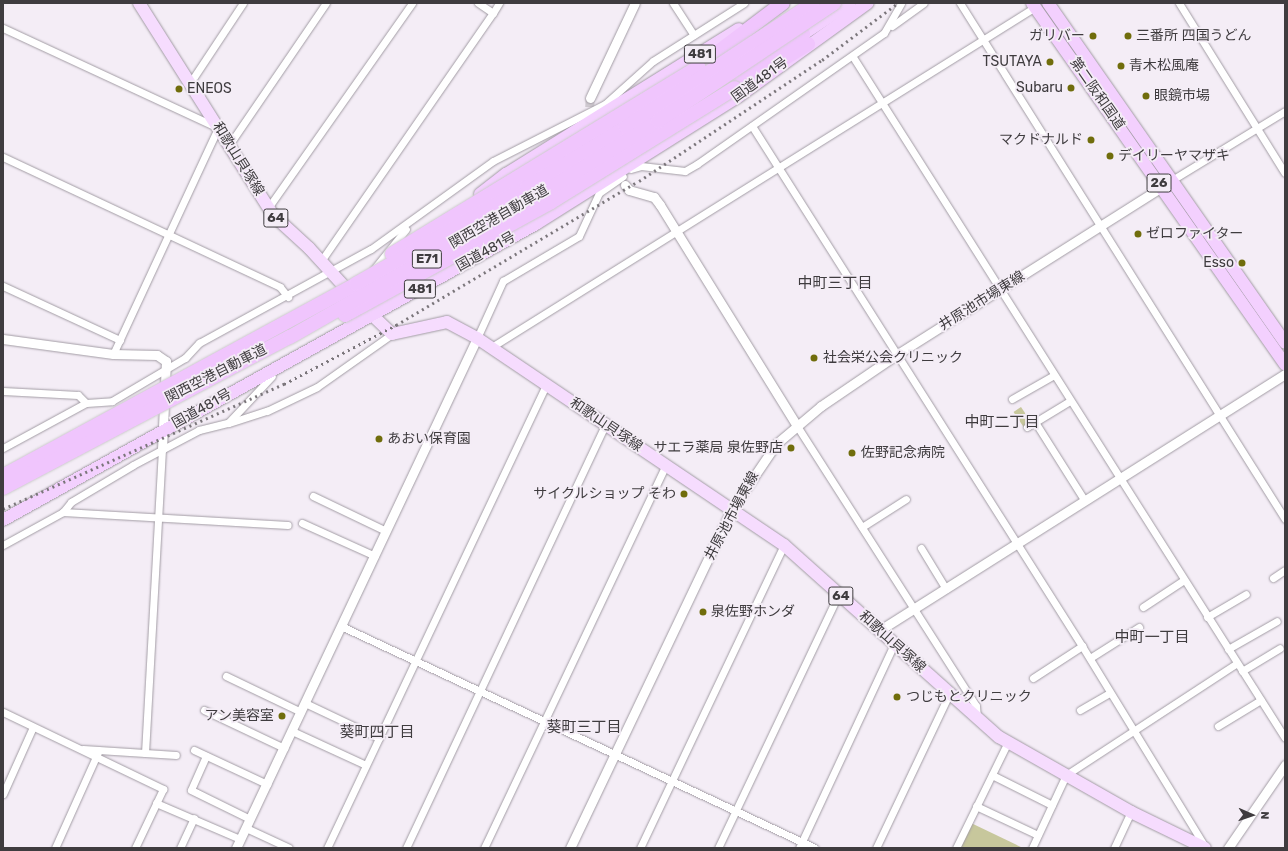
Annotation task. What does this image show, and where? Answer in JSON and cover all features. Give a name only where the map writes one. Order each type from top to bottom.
[{"type":"highway","name":"481","points":[[410,248],[506,174],[780,3]]},
{"type":"highway","points":[[698,67],[783,3]]},
{"type":"highway","name":"481","points":[[3,468],[166,375],[343,286],[554,166],[809,3]]},
{"type":"highway","name":"関西空港自動車道","points":[[3,476],[288,322],[626,127],[813,3]]},
{"type":"highway","name":"関西空港自動車道","points":[[3,488],[290,337],[652,125],[834,3]]},
{"type":"highway","name":"481","points":[[443,276],[529,207],[806,39],[850,3]]},
{"type":"highway","name":"国道481号","points":[[3,520],[443,276],[660,147],[738,97],[806,39],[822,34],[868,3]]},
{"type":"highway","name":"第二阪和国道","points":[[1048,3],[1285,343]]},
{"type":"highway","name":"第二阪和国道","points":[[1033,5],[1285,364]]},
{"type":"highway","points":[[288,322],[340,283],[698,67],[782,21]]},
{"type":"highway","points":[[290,337],[340,318],[421,276],[551,202],[735,88],[806,39]]},
{"type":"main road","name":"和歌山貝塚線","points":[[139,3],[268,208],[322,261],[343,286],[392,334],[447,322],[477,338],[784,545],[977,719],[1008,742],[1131,812],[1199,847]]},
{"type":"street","points":[[190,83],[243,3]]},
{"type":"street","points":[[229,145],[326,3]]},
{"type":"street","points":[[268,208],[412,3]]},
{"type":"street","points":[[478,3],[493,13]]},
{"type":"street","points":[[322,261],[499,3]]},
{"type":"street","points":[[590,98],[635,3]]},
{"type":"street","points":[[673,3],[694,35]]},
{"type":"street","points":[[3,448],[86,403],[112,401],[166,375],[199,343],[331,273],[523,143],[562,129],[605,104],[654,61],[744,3]]},
{"type":"street","points":[[888,29],[901,3]]},
{"type":"street","points":[[236,848],[503,281],[579,236],[599,194],[641,166],[685,171],[853,57],[924,3]]},
{"type":"street","points":[[960,3],[1285,518]]},
{"type":"street","points":[[1179,3],[1285,173]]},
{"type":"street","points":[[490,348],[982,40],[1033,5]]},
{"type":"street","points":[[3,28],[218,128],[170,235],[113,354]]},
{"type":"street","points":[[853,57],[1119,479],[1285,738]]},
{"type":"street","points":[[1172,180],[1258,129],[1285,111]]},
{"type":"street","points":[[752,126],[1015,544],[1090,658],[1199,847]]},
{"type":"street","points":[[3,157],[280,287],[288,297]]},
{"type":"street","name":"井原池市場東線","points":[[570,848],[732,509],[764,459],[797,426],[896,355],[1101,227],[1172,180]]},
{"type":"street","points":[[625,185],[629,190],[654,198],[676,231],[797,426],[976,706],[977,719]]},
{"type":"street","points":[[374,269],[402,233],[454,191]]},
{"type":"street","points":[[3,286],[120,340]]},
{"type":"street","points":[[3,545],[63,512],[71,502],[162,449],[199,430],[267,411],[318,387],[392,334]]},
{"type":"street","points":[[3,339],[113,354],[157,355],[166,361],[145,753]]},
{"type":"street","points":[[228,423],[264,382],[295,358]]},
{"type":"street","points":[[880,630],[1285,374]]},
{"type":"street","points":[[1012,398],[1054,375]]},
{"type":"street","points":[[327,848],[546,385]]},
{"type":"street","points":[[3,391],[78,395],[86,403]]},
{"type":"street","points":[[1027,427],[1070,401]]},
{"type":"street","points":[[1035,422],[1085,501]]},
{"type":"street","points":[[406,848],[605,425]]},
{"type":"street","points":[[484,848],[666,464]]},
{"type":"street","points":[[313,496],[386,531]]},
{"type":"street","points":[[862,527],[906,499]]},
{"type":"street","points":[[63,512],[288,525]]},
{"type":"street","points":[[302,523],[374,556]]},
{"type":"street","points":[[640,848],[784,545]]},
{"type":"street","points":[[921,548],[946,588]]},
{"type":"street","points":[[1273,578],[1285,570]]},
{"type":"street","points":[[1144,607],[1184,580]]},
{"type":"street","points":[[718,848],[839,594]]},
{"type":"street","points":[[1207,617],[1246,594]]},
{"type":"street","points":[[1228,650],[1276,621]]},
{"type":"street","points":[[341,626],[672,781],[801,845],[815,848]]},
{"type":"street","points":[[1090,658],[1139,627]]},
{"type":"street","points":[[801,845],[894,644]]},
{"type":"street","points":[[1033,678],[1082,646]]},
{"type":"street","points":[[1242,671],[1280,648]]},
{"type":"street","points":[[1032,848],[1066,775],[1132,730],[1237,664]]},
{"type":"street","points":[[226,676],[379,738]]},
{"type":"street","points":[[1080,710],[1109,692]]},
{"type":"street","points":[[876,848],[949,694]]},
{"type":"street","points":[[1218,726],[1261,700]]},
{"type":"street","points":[[204,710],[284,748]]},
{"type":"street","points":[[3,712],[163,789],[135,848]]},
{"type":"street","points":[[3,794],[33,727]]},
{"type":"street","points":[[292,730],[366,765]]},
{"type":"street","points":[[956,848],[1008,742]]},
{"type":"street","points":[[78,749],[176,755]]},
{"type":"street","points":[[55,848],[98,758],[99,750]]},
{"type":"street","points":[[194,750],[267,784]]},
{"type":"street","points":[[206,756],[191,790],[289,848]]},
{"type":"street","points":[[1228,848],[1285,765]]},
{"type":"street","points":[[992,775],[1052,805]]},
{"type":"street","points":[[156,803],[240,839]]},
{"type":"street","points":[[976,806],[1038,835]]},
{"type":"street","points":[[1114,848],[1131,812]]},
{"type":"street","points":[[180,848],[194,818]]},
{"type":"green space","points":[[1021,407],[1031,422],[1024,427],[1014,412]]},
{"type":"green space","points":[[971,823],[1023,848],[959,848]]},
{"type":"tunnel","points":[[589,120],[590,98]]},
{"type":"railway","points":[[3,509],[284,384],[396,325],[639,181],[822,60],[898,3]]},
{"type":"place","name":"ガリバー","points":[[1093,36]]},
{"type":"place","name":"三番所 四国うどん","points":[[1128,36]]},
{"type":"place","name":"TSUTAYA","points":[[1050,62]]},
{"type":"place","name":"青木松風庵","points":[[1121,66]]},
{"type":"place","name":"Subaru","points":[[1071,88]]},
{"type":"place","name":"ENEOS","points":[[179,89]]},
{"type":"place","name":"眼鏡市場","points":[[1146,96]]},
{"type":"place","name":"マクドナルド","points":[[1091,140]]},
{"type":"place","name":"デイリーヤマザキ","points":[[1110,156]]},
{"type":"place","name":"ゼロファイター","points":[[1138,234]]},
{"type":"place","name":"Esso","points":[[1242,263]]},
{"type":"place","name":"社会栄公会クリニック","points":[[814,358]]},
{"type":"place","name":"あおい保育園","points":[[379,439]]},
{"type":"place","name":"サエラ薬局 泉佐野店","points":[[791,448]]},
{"type":"place","name":"佐野記念病院","points":[[852,453]]},
{"type":"place","name":"サイクルショップ そわ","points":[[684,494]]},
{"type":"place","name":"泉佐野ホンダ","points":[[703,612]]},
{"type":"place","name":"つじもとクリニック","points":[[897,697]]},
{"type":"place","name":"アン美容室","points":[[282,716]]},
{"type":"district","name":"中町三丁目","points":[[835,284]]},
{"type":"district","name":"中町二丁目","points":[[1002,423]]},
{"type":"district","name":"中町一丁目","points":[[1152,638]]},
{"type":"district","name":"葵町三丁目","points":[[584,728]]},
{"type":"district","name":"葵町四丁目","points":[[377,733]]}]
